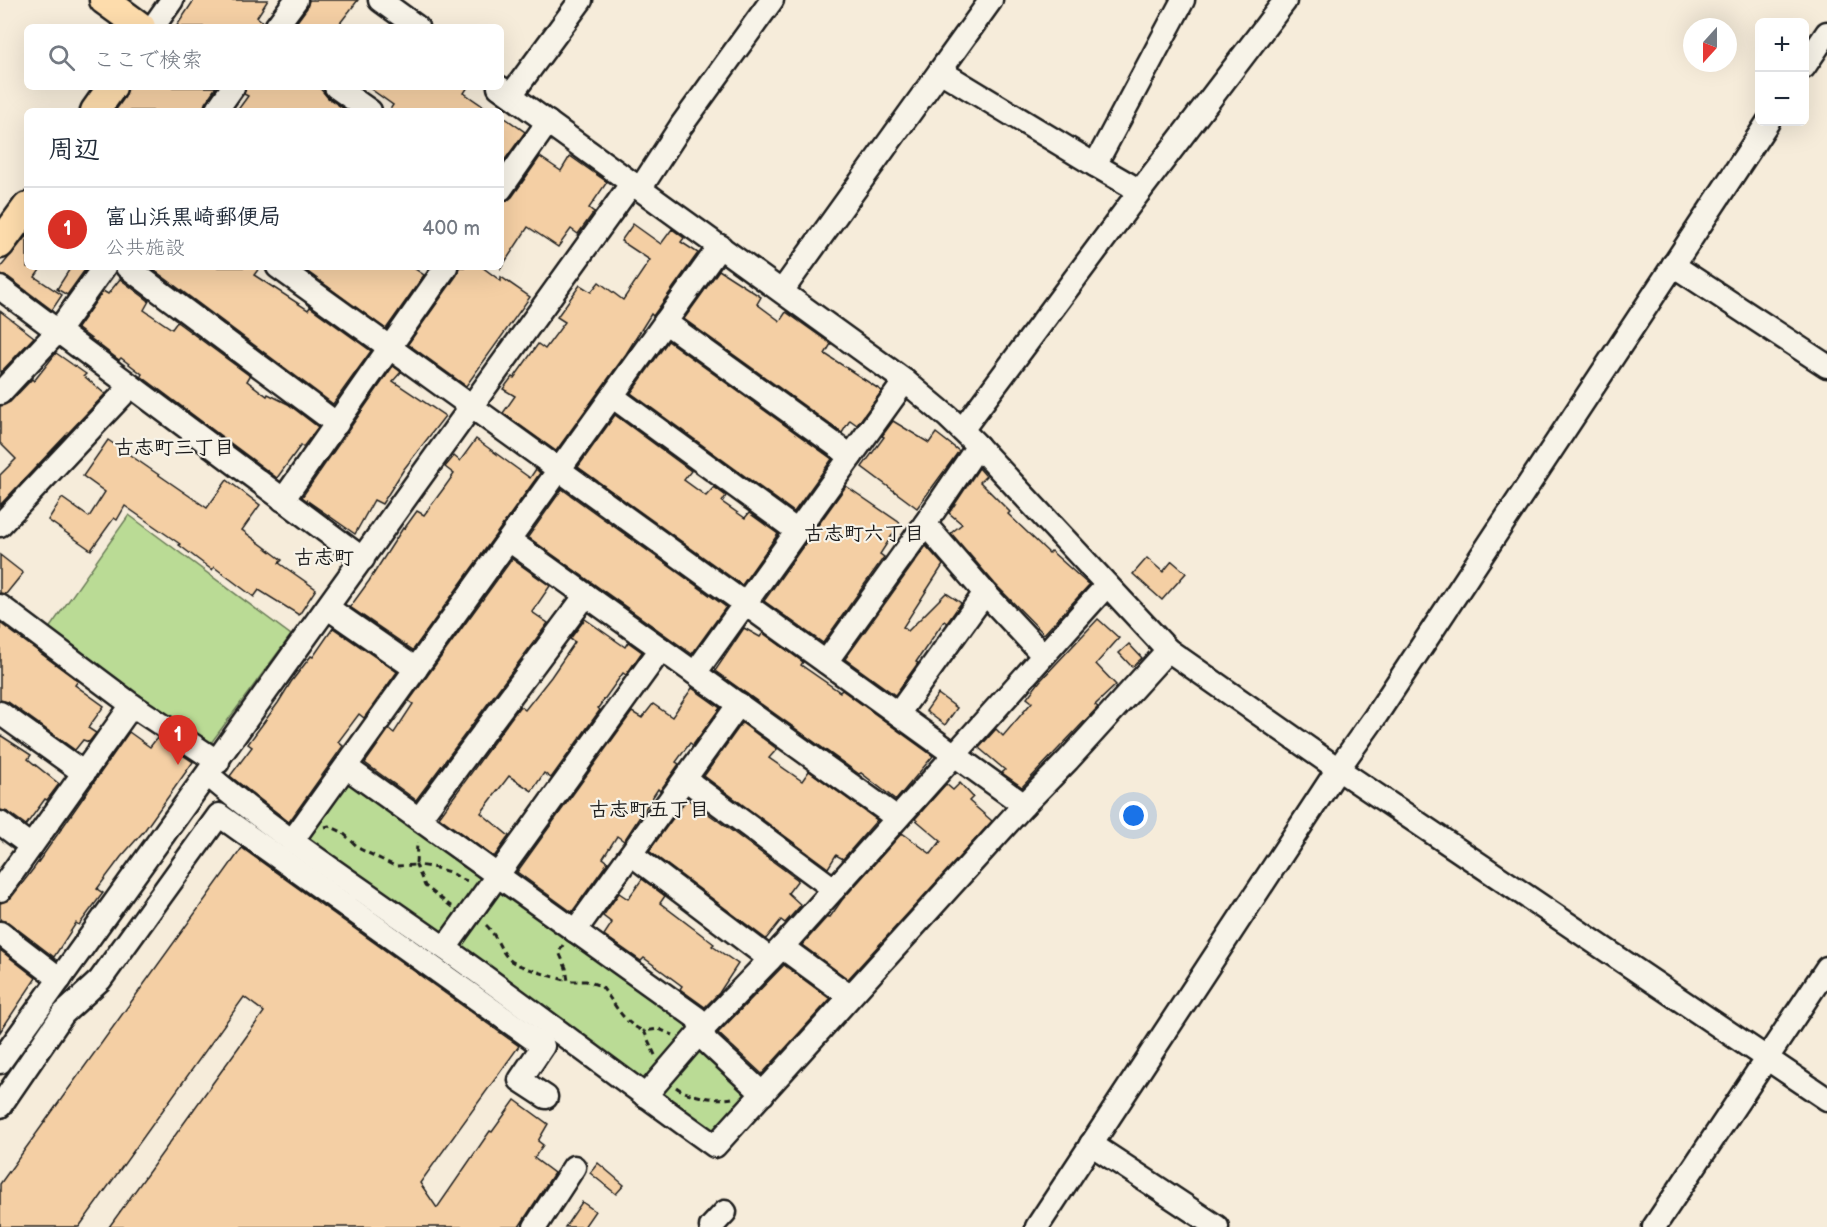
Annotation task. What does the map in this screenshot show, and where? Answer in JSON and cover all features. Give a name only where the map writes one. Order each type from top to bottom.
[{"type":"main road","points":[[104,0],[137,24]]},
{"type":"main road","points":[[97,108],[110,90]]},
{"type":"main road","points":[[0,244],[24,211]]},
{"type":"street","points":[[155,24],[172,0]]},
{"type":"street","points":[[278,24],[296,0]]},
{"type":"street","points":[[380,0],[413,24]]},
{"type":"street","points":[[581,0],[505,91],[905,381],[978,446],[1168,650],[1338,769],[1827,1099]]},
{"type":"street","points":[[0,1062],[472,407],[772,0]]},
{"type":"street","points":[[782,291],[991,0]]},
{"type":"street","points":[[1095,165],[1183,0]]},
{"type":"street","points":[[962,430],[1285,0]]},
{"type":"street","points":[[1809,60],[1827,33]]},
{"type":"street","points":[[940,71],[1140,191]]},
{"type":"street","points":[[218,108],[231,90]]},
{"type":"street","points":[[340,90],[366,108]]},
{"type":"street","points":[[504,185],[548,122]]},
{"type":"street","points":[[1037,1227],[1765,126]]},
{"type":"street","points":[[292,842],[720,246]]},
{"type":"street","points":[[1673,265],[1827,366]]},
{"type":"street","points":[[0,393],[58,331],[102,270]]},
{"type":"street","points":[[131,270],[337,424]]},
{"type":"street","points":[[282,270],[1024,805]]},
{"type":"street","points":[[283,500],[390,348],[438,270]]},
{"type":"street","points":[[0,288],[363,559]]},
{"type":"street","points":[[665,322],[851,456]]},
{"type":"street","points":[[695,673],[905,381]]},
{"type":"street","points":[[0,525],[131,386]]},
{"type":"street","points":[[612,396],[797,531]]},
{"type":"street","points":[[826,662],[978,446]]},
{"type":"street","points":[[925,524],[1043,655]]},
{"type":"street","points":[[509,540],[897,818]]},
{"type":"street","points":[[645,1096],[700,1030],[776,953],[1107,585]]},
{"type":"street","points":[[898,714],[985,593]]},
{"type":"street","points":[[419,819],[586,595]]},
{"type":"street","points":[[0,606],[213,768],[244,805],[292,842],[445,948],[715,1146],[849,996],[1168,650]]},
{"type":"street","points":[[328,608],[416,669]]},
{"type":"street","points":[[445,948],[661,649]]},
{"type":"street","points":[[575,931],[739,704]]},
{"type":"street","points":[[0,890],[132,705]]},
{"type":"street","points":[[0,713],[84,773]]},
{"type":"street","points":[[346,767],[697,1018],[706,1041],[763,1094]]},
{"type":"street","points":[[686,779],[834,889]]},
{"type":"street","points":[[0,1106],[63,1014],[100,980],[219,815],[543,1046],[520,1080],[546,1097]]},
{"type":"street","points":[[0,823],[31,846]]},
{"type":"street","points":[[631,854],[776,953],[849,996]]},
{"type":"street","points":[[0,933],[60,979]]},
{"type":"street","points":[[1654,1227],[1827,968]]},
{"type":"street","points":[[1091,1144],[1217,1227]]},
{"type":"street","points":[[535,1227],[574,1167]]},
{"type":"path","points":[[292,842],[318,828],[329,826],[342,832],[360,849],[395,866],[416,865]]},
{"type":"path","points":[[575,931],[560,952],[568,981],[586,981],[601,986],[619,1013],[633,1027],[644,1031]]},
{"type":"green space","points":[[129,515],[291,635],[208,747],[48,630]]},
{"type":"green space","points":[[346,771],[693,1024],[766,1102],[717,1154],[291,846]]},
{"type":"building","points":[[194,0],[268,0],[257,17],[264,24],[178,24]]},
{"type":"building","points":[[309,0],[358,0],[339,24],[295,24],[307,8]]},
{"type":"building","points":[[127,90],[214,90],[204,108],[117,108]]},
{"type":"building","points":[[245,90],[321,90],[328,98],[343,108],[239,108],[248,96],[244,94]]},
{"type":"building","points":[[372,90],[466,90],[464,93],[486,108],[391,108],[393,105]]},
{"type":"building","points":[[504,117],[525,132],[504,161]]},
{"type":"building","points":[[570,156],[607,182],[589,208],[594,212],[578,234],[571,229],[558,247],[528,227],[504,263],[504,202],[512,197],[540,157],[561,171]]},
{"type":"building","points":[[633,224],[661,244],[672,229],[684,238],[681,242],[698,253],[653,316],[651,314],[626,354],[556,451],[503,413],[515,396],[503,389],[512,377],[514,378],[538,344],[545,349],[565,322],[557,317],[580,285],[591,292],[599,282],[623,300],[650,260],[621,241]]},
{"type":"building","points":[[24,239],[24,270],[40,270],[35,277],[62,295],[52,310],[8,277],[0,275],[0,268]]},
{"type":"building","points":[[69,270],[85,270],[67,295],[57,289]]},
{"type":"building","points":[[154,270],[258,270],[254,275],[308,310],[310,307],[371,351],[333,404]]},
{"type":"building","points":[[305,270],[416,270],[424,275],[386,329]]},
{"type":"building","points":[[458,270],[486,270],[501,281],[501,277],[530,297],[466,386],[408,344]]},
{"type":"building","points":[[719,270],[761,297],[757,304],[780,321],[786,312],[831,344],[825,354],[882,391],[857,425],[850,420],[842,433],[684,319]]},
{"type":"building","points":[[120,279],[149,301],[144,310],[172,329],[177,322],[250,376],[247,381],[267,396],[268,394],[288,404],[318,427],[303,447],[301,445],[277,478],[141,376],[142,374],[121,358],[119,360],[77,328],[103,291],[108,294]]},
{"type":"building","points":[[0,311],[34,337],[0,373]]},
{"type":"building","points":[[668,341],[832,459],[794,512],[631,393]]},
{"type":"building","points":[[56,353],[86,374],[84,376],[105,394],[0,505],[0,475],[16,459],[0,443],[0,406],[10,402],[32,379],[34,381]]},
{"type":"building","points":[[393,366],[401,372],[393,381],[445,416],[404,469],[382,504],[374,500],[355,534],[302,497]]},
{"type":"building","points":[[615,415],[691,471],[684,480],[706,496],[714,487],[726,496],[722,502],[745,518],[749,513],[778,534],[742,585],[578,467]]},
{"type":"building","points":[[893,421],[929,443],[936,433],[959,451],[917,508],[862,467]]},
{"type":"building","points":[[476,439],[530,478],[536,469],[540,473],[413,650],[350,607],[403,528],[417,511],[424,515],[454,474],[445,467],[454,456],[460,461]]},
{"type":"building","points":[[108,440],[207,508],[227,480],[260,505],[242,530],[282,560],[279,563],[316,589],[299,615],[259,590],[254,597],[214,567],[212,570],[180,544],[125,506],[117,520],[114,518],[91,550],[48,520],[62,498],[89,517],[105,492],[83,476]]},
{"type":"building","points":[[979,468],[986,476],[980,482],[1010,512],[1008,514],[1049,553],[1051,551],[1089,585],[1044,634],[995,584],[951,533],[962,524],[949,513]]},
{"type":"building","points":[[846,486],[900,523],[880,554],[884,557],[823,643],[764,601]]},
{"type":"building","points":[[562,489],[726,607],[692,654],[528,537]]},
{"type":"building","points":[[926,546],[943,565],[903,627],[908,631],[946,593],[961,603],[947,623],[944,621],[895,695],[845,659]]},
{"type":"building","points":[[0,555],[23,573],[6,594],[0,593]]},
{"type":"building","points":[[1147,558],[1163,572],[1172,561],[1186,573],[1162,600],[1133,574]]},
{"type":"building","points":[[512,559],[550,586],[532,612],[548,623],[416,800],[365,763],[389,729],[394,733],[413,704],[409,701]]},
{"type":"building","points":[[585,619],[625,647],[628,642],[642,652],[626,675],[623,673],[598,708],[600,710],[551,778],[544,773],[532,791],[509,776],[481,813],[509,836],[494,857],[439,817],[520,706],[525,710],[551,677],[575,642],[570,639]]},
{"type":"building","points":[[1098,619],[1119,638],[1096,664],[1116,685],[1095,705],[1098,707],[1022,787],[1002,773],[1005,770],[979,748],[996,729],[1003,736],[1032,702],[1027,698],[1040,681]]},
{"type":"building","points":[[0,623],[78,681],[75,685],[104,706],[88,728],[96,733],[89,742],[83,740],[75,750],[8,702],[0,700]]},
{"type":"building","points":[[333,628],[397,672],[364,718],[359,714],[338,742],[343,746],[289,822],[230,776],[252,747],[248,744],[291,682],[311,656],[313,657]]},
{"type":"building","points":[[744,628],[760,637],[763,633],[803,662],[801,665],[840,692],[842,690],[933,756],[896,800],[715,671]]},
{"type":"building","points":[[1129,644],[1142,658],[1132,667],[1119,653]]},
{"type":"building","points":[[692,688],[720,708],[693,745],[690,743],[676,762],[679,764],[660,791],[658,789],[624,841],[617,836],[603,858],[608,862],[572,912],[517,872],[632,712],[642,718],[653,704],[672,717]]},
{"type":"building","points":[[938,694],[957,708],[945,725],[926,711]]},
{"type":"building","points":[[742,723],[777,749],[769,758],[802,781],[809,771],[877,820],[843,859],[836,855],[828,868],[704,776]]},
{"type":"building","points":[[129,732],[150,747],[157,738],[193,762],[144,831],[97,889],[103,893],[79,925],[76,923],[54,957],[8,922],[0,920],[0,903],[11,898],[34,868]]},
{"type":"building","points":[[0,735],[31,755],[28,759],[59,784],[26,825],[8,812],[0,810]]},
{"type":"building","points":[[960,783],[973,797],[969,801],[992,821],[848,979],[802,945],[828,916],[830,917],[842,900],[902,833],[931,854],[941,841],[915,819],[946,784],[953,790]]},
{"type":"building","points":[[687,799],[798,880],[788,893],[801,905],[785,923],[781,920],[766,939],[649,851]]},
{"type":"building","points":[[242,848],[519,1046],[420,1183],[437,1208],[490,1131],[492,1132],[515,1100],[548,1124],[538,1141],[543,1145],[534,1158],[554,1173],[519,1227],[109,1227],[264,1012],[244,997],[79,1227],[0,1227],[0,1184]]},
{"type":"building","points":[[642,879],[665,896],[660,903],[714,944],[712,946],[738,964],[719,993],[705,1007],[680,989],[682,986],[644,958],[641,961],[604,935],[612,923],[603,916],[619,893],[628,899]]},
{"type":"building","points":[[0,950],[36,978],[0,1032]]},
{"type":"building","points":[[784,965],[830,999],[762,1074],[718,1033]]},
{"type":"building","points":[[598,1163],[624,1185],[616,1194],[590,1173]]},
{"type":"building","points":[[582,1202],[595,1211],[584,1227],[565,1227]]},
{"type":"place","name":"富山浜黒崎郵便局","points":[[178,765]]},
{"type":"district","name":"古志町三丁目","points":[[174,447]]},
{"type":"district","name":"古志町六丁目","points":[[864,533]]},
{"type":"district","name":"古志町","points":[[324,557]]},
{"type":"district","name":"古志町五丁目","points":[[649,809]]}]
